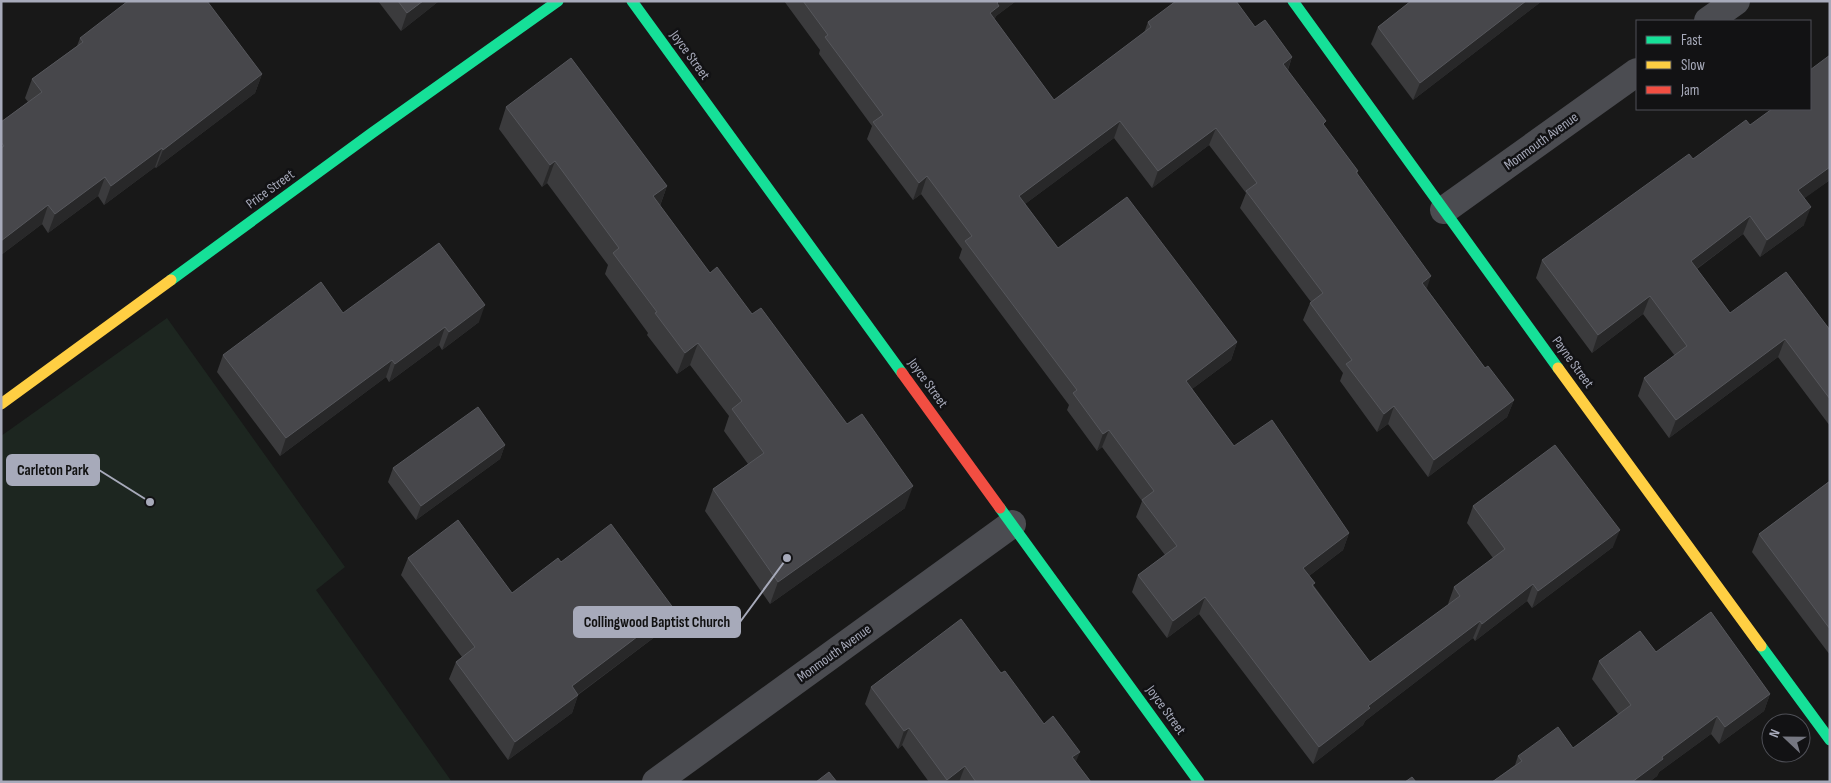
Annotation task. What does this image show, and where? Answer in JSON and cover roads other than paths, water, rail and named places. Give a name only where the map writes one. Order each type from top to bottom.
[{"type":"street","name":"Price Street","points":[[1,404],[364,139],[558,1]]},
{"type":"street","name":"Joyce Street","points":[[632,1],[1199,782]]},
{"type":"street","name":"Payne Street","points":[[1293,1],[1674,529],[1830,740]]},
{"type":"street","points":[[1709,20],[1736,1]]},
{"type":"street","name":"Monmouth Avenue","points":[[1444,210],[1636,73]]},
{"type":"street","name":"Monmouth Avenue","points":[[656,782],[1012,524]]},
{"type":"place","name":"Carleton Park","points":[[150,502]]},
{"type":"place","name":"Collingwood Baptist Church","points":[[787,558]]}]
